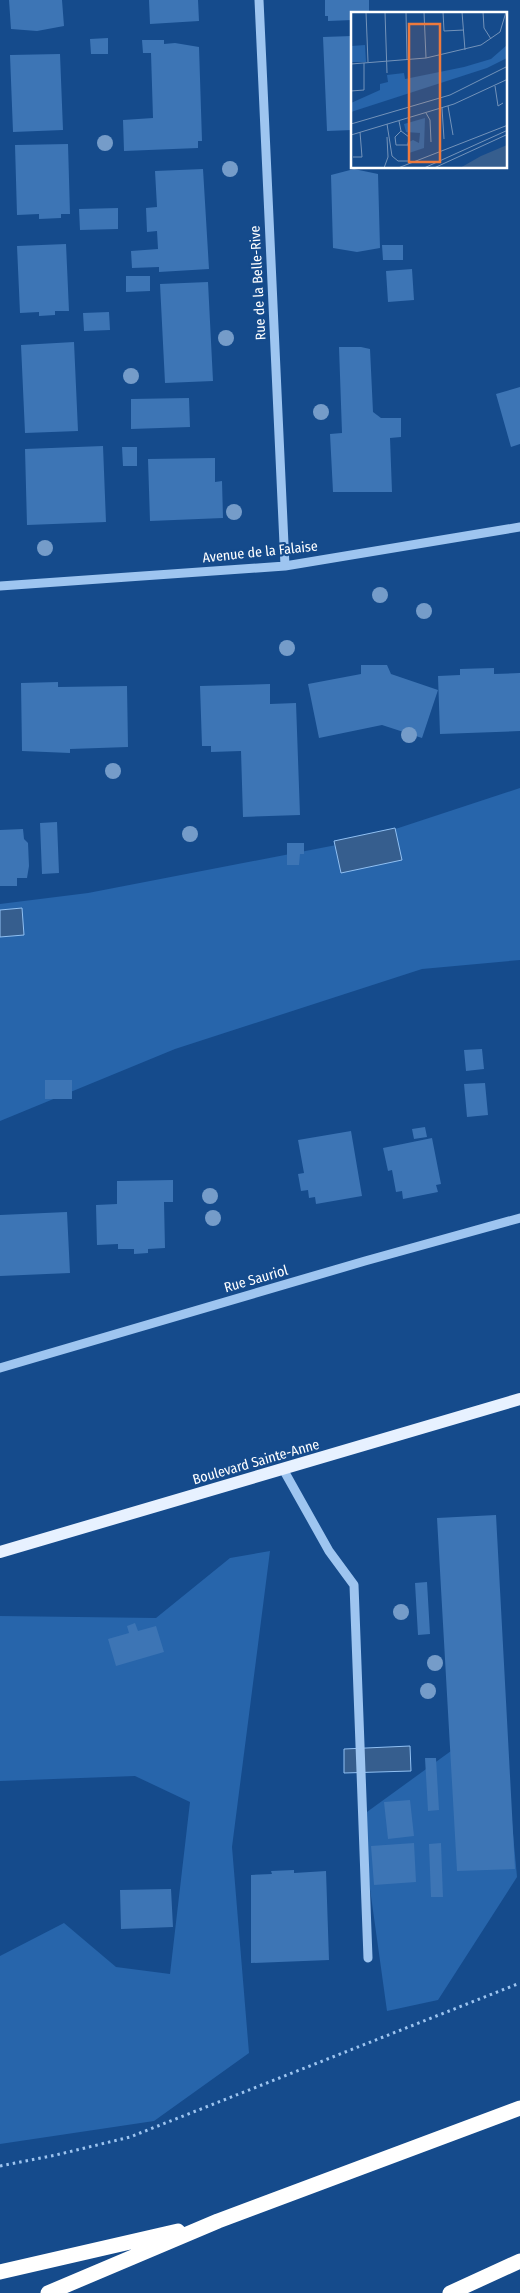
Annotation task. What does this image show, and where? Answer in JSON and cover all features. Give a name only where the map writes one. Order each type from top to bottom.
[{"type":"highway","points":[[48,2293],[218,2221],[520,2108]]},
{"type":"highway","points":[[0,2272],[218,2221]]},
{"type":"highway","points":[[450,2293],[520,2260]]},
{"type":"main road","name":"Boulevard Sainte-Anne","points":[[0,1552],[520,1399]]},
{"type":"street","name":"Rue de la Belle-Rive","points":[[259,0],[285,566]]},
{"type":"street","name":"Avenue de la Falaise","points":[[0,586],[285,566],[520,527]]},
{"type":"street","name":"Rue Sauriol","points":[[0,1368],[355,1264],[520,1218]]},
{"type":"street","points":[[283,1469],[329,1551],[354,1585],[368,1958]]},
{"type":"path","points":[[0,2166],[130,2137],[520,1983]]},
{"type":"shaded area","points":[[520,788],[520,960],[422,969],[175,1049],[0,1121],[0,904],[88,893],[362,840]]},
{"type":"shaded area","points":[[395,828],[402,860],[341,873],[334,841]]},
{"type":"shaded area","points":[[22,908],[24,935],[0,937],[0,910]]},
{"type":"shaded area","points":[[270,1551],[232,1847],[249,2053],[154,2121],[0,2144],[0,1956],[64,1923],[116,1967],[170,1974],[190,1802],[135,1776],[0,1781],[0,1616],[156,1618],[230,1558]]},
{"type":"shaded area","points":[[502,1714],[517,1877],[438,2000],[387,2011],[360,1817]]},
{"type":"shaded area","points":[[410,1746],[411,1771],[344,1773],[344,1749]]},
{"type":"building","points":[[9,0],[62,0],[64,26],[37,31],[11,29]]},
{"type":"building","points":[[149,0],[198,0],[199,21],[150,24]]},
{"type":"building","points":[[325,0],[369,0],[369,12],[351,12],[351,20],[328,21],[328,16],[325,16]]},
{"type":"building","points":[[351,36],[351,130],[327,131],[323,37]]},
{"type":"building","points":[[108,38],[108,54],[91,54],[90,39]]},
{"type":"building","points":[[142,40],[164,40],[164,44],[175,43],[199,47],[202,141],[198,141],[198,148],[124,151],[123,120],[153,118],[151,53],[143,53]]},
{"type":"building","points":[[60,54],[63,130],[13,132],[10,55]]},
{"type":"building","points":[[68,144],[70,214],[61,214],[61,218],[39,219],[39,214],[17,215],[15,145]]},
{"type":"building","points":[[203,169],[209,269],[159,272],[159,267],[132,268],[131,251],[158,249],[157,231],[147,232],[146,208],[157,207],[155,171]]},
{"type":"building","points":[[354,169],[378,174],[380,248],[357,252],[333,248],[331,175]]},
{"type":"building","points":[[118,208],[118,229],[80,230],[79,209]]},
{"type":"building","points":[[66,244],[69,311],[55,311],[55,315],[39,316],[39,312],[20,313],[17,246]]},
{"type":"building","points":[[382,245],[403,245],[403,260],[383,260]]},
{"type":"building","points":[[412,269],[414,300],[388,302],[386,271]]},
{"type":"building","points":[[126,276],[150,276],[150,291],[126,292]]},
{"type":"building","points":[[208,282],[213,381],[165,383],[160,284]]},
{"type":"building","points":[[109,312],[110,330],[84,331],[83,313]]},
{"type":"building","points":[[74,342],[78,431],[25,433],[21,345]]},
{"type":"building","points":[[339,347],[370,349],[373,412],[381,418],[401,418],[401,437],[390,438],[392,492],[333,492],[330,434],[342,433]]},
{"type":"building","points":[[520,387],[520,444],[511,447],[496,394]]},
{"type":"building","points":[[189,398],[190,427],[131,429],[131,399]]},
{"type":"building","points":[[103,446],[106,522],[27,525],[25,449]]},
{"type":"building","points":[[122,447],[137,447],[137,466],[123,466]]},
{"type":"building","points":[[215,458],[215,482],[222,481],[223,518],[150,521],[148,459]]},
{"type":"building","points":[[361,665],[387,665],[391,674],[438,690],[422,738],[382,725],[319,738],[308,684],[361,674]]},
{"type":"building","points":[[494,668],[494,674],[520,673],[520,731],[440,734],[438,676],[460,675],[460,669]]},
{"type":"building","points":[[58,682],[58,687],[127,686],[128,747],[70,749],[70,753],[22,751],[21,683]]},
{"type":"building","points":[[270,684],[270,704],[296,703],[300,815],[243,817],[241,751],[211,752],[211,746],[202,746],[200,686]]},
{"type":"building","points":[[57,822],[59,873],[42,874],[40,823]]},
{"type":"building","points":[[23,829],[24,839],[28,843],[29,866],[27,878],[17,878],[17,886],[0,886],[0,830]]},
{"type":"building","points":[[287,843],[304,843],[304,854],[300,854],[299,865],[287,865]]},
{"type":"building","points":[[482,1049],[484,1069],[466,1071],[464,1050]]},
{"type":"building","points":[[45,1080],[72,1080],[72,1099],[45,1099]]},
{"type":"building","points":[[485,1083],[488,1115],[467,1117],[464,1084]]},
{"type":"building","points":[[425,1127],[427,1137],[414,1139],[412,1129]]},
{"type":"building","points":[[351,1131],[362,1196],[316,1204],[315,1197],[309,1198],[308,1190],[301,1191],[298,1174],[304,1173],[298,1140]]},
{"type":"building","points":[[432,1138],[441,1184],[436,1185],[438,1192],[403,1199],[402,1191],[396,1192],[392,1170],[388,1171],[383,1148]]},
{"type":"building","points":[[173,1180],[173,1202],[164,1202],[165,1248],[148,1249],[148,1253],[134,1254],[134,1249],[118,1249],[118,1244],[97,1245],[96,1205],[117,1204],[117,1181]]},
{"type":"building","points":[[67,1212],[70,1273],[0,1276],[0,1215]]},
{"type":"building","points":[[496,1515],[515,1869],[457,1871],[437,1518]]},
{"type":"building","points":[[427,1582],[430,1634],[418,1635],[415,1583]]},
{"type":"building","points":[[135,1623],[138,1631],[156,1626],[164,1652],[116,1666],[108,1639],[129,1633],[127,1626]]},
{"type":"building","points":[[425,1758],[436,1758],[439,1810],[428,1811]]},
{"type":"building","points":[[410,1800],[414,1836],[388,1839],[384,1802]]},
{"type":"building","points":[[414,1843],[416,1882],[374,1885],[371,1846]]},
{"type":"building","points":[[441,1843],[443,1897],[431,1897],[429,1844]]},
{"type":"building","points":[[294,1870],[294,1873],[326,1871],[329,1960],[251,1963],[251,1875],[272,1874],[271,1871]]},
{"type":"building","points":[[171,1889],[173,1927],[121,1929],[120,1890]]}]
